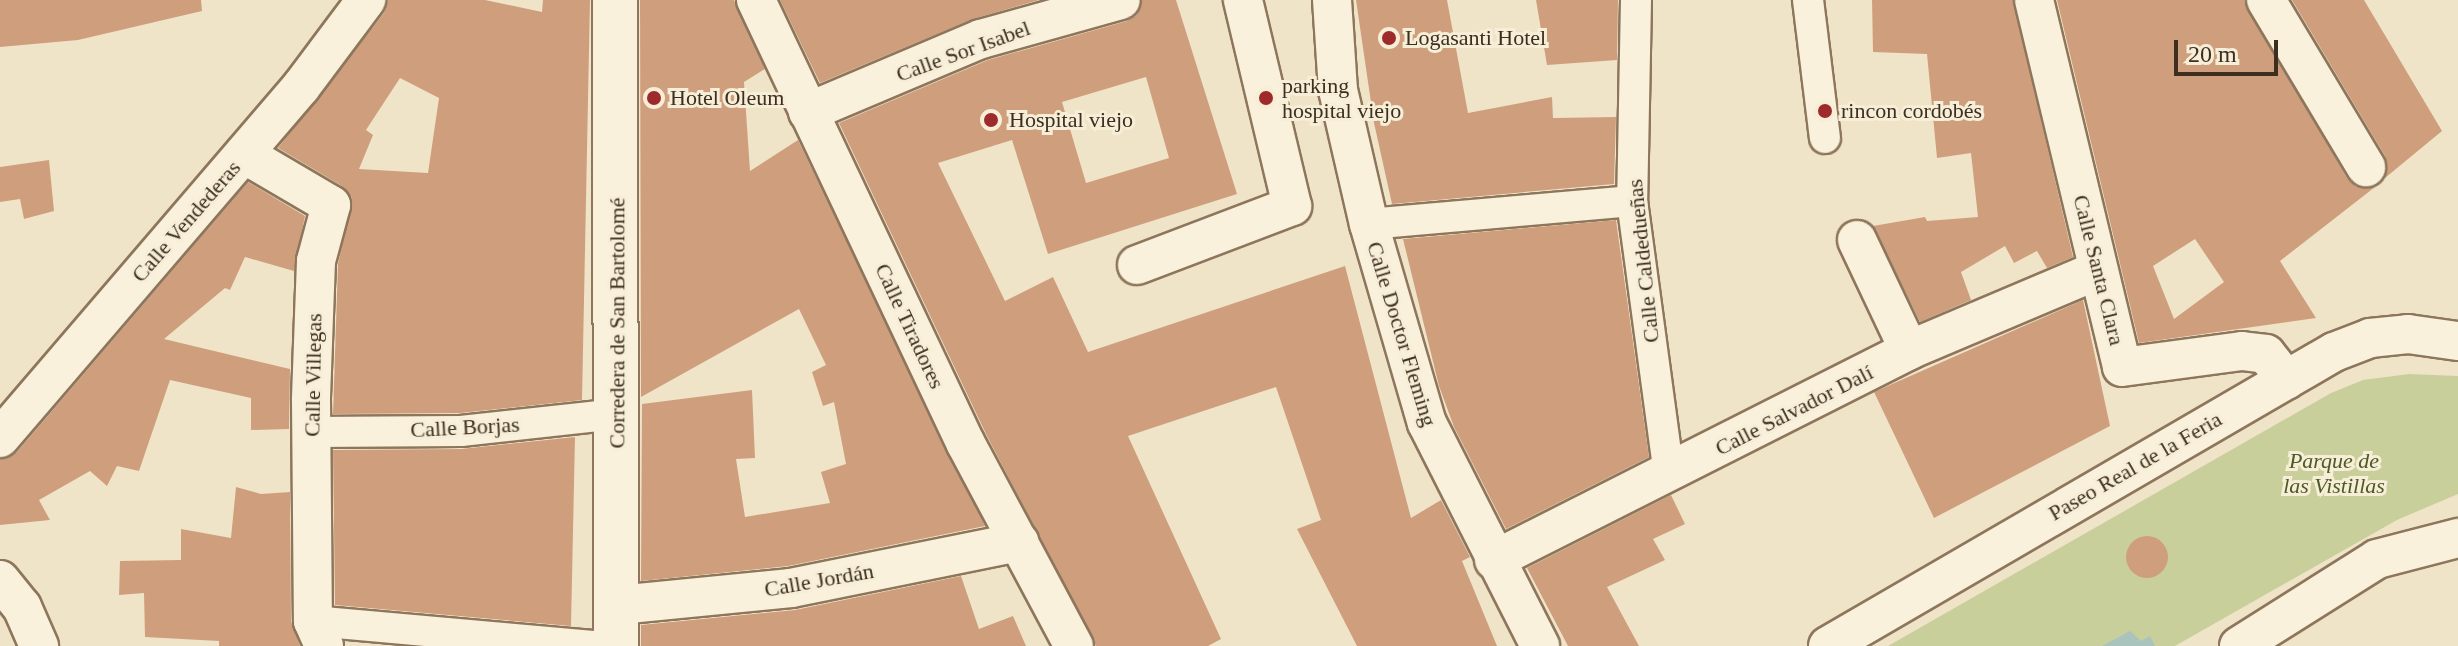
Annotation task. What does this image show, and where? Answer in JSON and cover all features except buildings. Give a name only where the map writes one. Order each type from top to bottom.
[{"type":"street","name":"Calle Vendederas","points":[[0,438],[244,154],[366,0]]},
{"type":"street","name":"Corredera de San Bartolomé","points":[[615,0],[617,625]]},
{"type":"street","name":"Calle Tiradores","points":[[756,0],[966,444],[1074,646]]},
{"type":"street","name":"Calle Sor Isabel","points":[[808,112],[981,39],[1121,0]]},
{"type":"street","points":[[1137,265],[1292,206],[1243,0]]},
{"type":"street","name":"Calle Doctor Fleming","points":[[1332,0],[1338,90],[1369,224],[1427,423],[1540,646]]},
{"type":"street","name":"Calle Caldedueñas","points":[[1636,0],[1632,201],[1669,474]]},
{"type":"street","points":[[1808,0],[1825,138]]},
{"type":"street","name":"Calle Santa Clara","points":[[2034,0],[2122,367],[2242,351],[2266,354],[2286,380]]},
{"type":"street","points":[[2266,0],[2366,167]]},
{"type":"street","name":"Calle Villegas","points":[[244,154],[331,205],[316,261],[312,432],[319,634]]},
{"type":"street","points":[[1369,224],[1632,201]]},
{"type":"street","points":[[1857,240],[1909,350]]},
{"type":"street","name":"Calle Salvador Dalí","points":[[1494,560],[1909,350],[2098,270]]},
{"type":"street","name":"Paseo Real de la Feria","points":[[1828,646],[2286,380],[2370,338],[2408,334],[2458,341]]},
{"type":"street","name":"Calle Borjas","points":[[312,432],[461,431],[618,414]]},
{"type":"street","points":[[2239,646],[2377,559],[2458,538]]},
{"type":"street","name":"Calle Jordán","points":[[617,625],[1019,542]]},
{"type":"street","points":[[0,580],[22,607],[39,646]]},
{"type":"street","points":[[319,634],[595,646]]},
{"type":"green space","name":"Parque de las Vistillas","points":[[2409,374],[2458,376],[2458,494],[2397,520],[2175,646],[1888,646],[2331,393],[2363,380]]},
{"type":"water","points":[[2130,631],[2141,641],[2150,636],[2155,646],[2102,646]]},
{"type":"place","name":"Logasanti Hotel","points":[[1389,38]]},
{"type":"place","name":"Hotel Oleum","points":[[654,98]]},
{"type":"place","name":"parking hospital viejo","points":[[1266,98]]},
{"type":"place","name":"rincon cordobés","points":[[1825,111]]},
{"type":"place","name":"Hospital viejo","points":[[991,120]]}]
